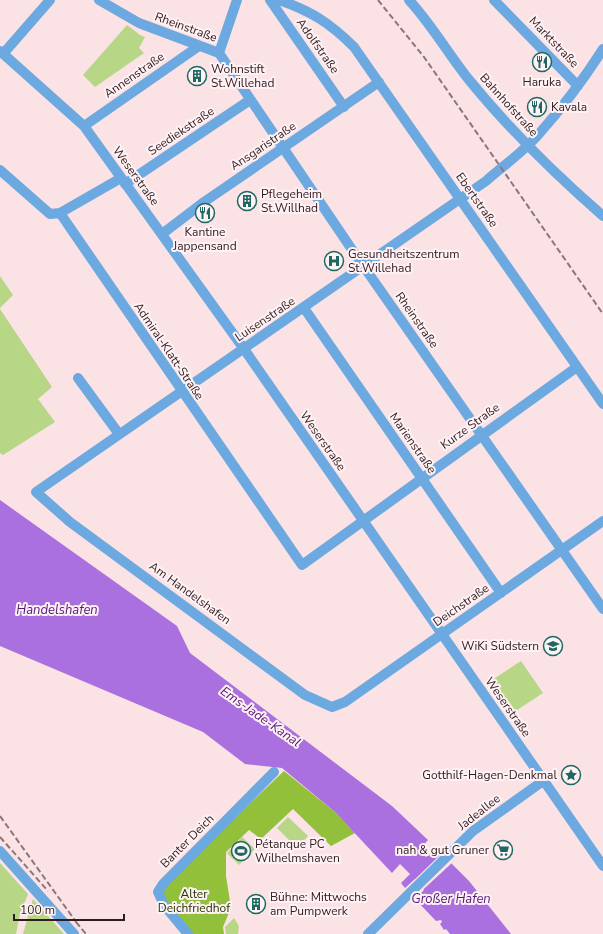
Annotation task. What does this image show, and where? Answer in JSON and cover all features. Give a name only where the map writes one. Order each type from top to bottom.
[{"type":"street","points":[[2,52],[50,0]]},
{"type":"street","name":"Rheinstraße","points":[[98,0],[139,23],[219,53],[282,148],[480,435],[603,609]]},
{"type":"street","points":[[219,53],[237,0]]},
{"type":"street","name":"Adolfstraße","points":[[270,0],[344,107]]},
{"type":"street","name":"Ebertstraße","points":[[279,0],[309,11],[321,18],[354,47],[603,404]]},
{"type":"street","name":"Bahnhofstraße","points":[[409,0],[470,81],[527,146],[603,216]]},
{"type":"street","name":"Marktstraße","points":[[494,0],[578,86]]},
{"type":"street","name":"Annenstraße","points":[[84,126],[199,46]]},
{"type":"street","name":"Luisenstraße","points":[[36,492],[180,391],[244,349],[461,199],[506,165],[548,124],[578,86],[603,49]]},
{"type":"street","name":"Weserstraße","points":[[2,52],[84,126],[244,349],[603,866]]},
{"type":"street","name":"Ansgaristraße","points":[[162,234],[204,202],[379,82]]},
{"type":"street","name":"Seediekstraße","points":[[60,213],[123,181],[250,100]]},
{"type":"street","points":[[0,170],[50,214],[60,213]]},
{"type":"street","name":"Admiral-Klatt-Straße","points":[[60,213],[180,391],[302,565]]},
{"type":"street","name":"Marienstraße","points":[[304,308],[502,593]]},
{"type":"street","name":"Kurze Straße","points":[[302,565],[480,435],[577,367]]},
{"type":"street","points":[[78,378],[119,434]]},
{"type":"street","name":"Am Handelshafen","points":[[36,492],[70,522],[305,695],[332,707]]},
{"type":"street","name":"Deichstraße","points":[[332,707],[345,702],[443,635],[603,521]]},
{"type":"street","name":"Banter Deich","points":[[188,934],[164,905],[158,892],[163,884],[274,772]]},
{"type":"street","name":"Jadeallee","points":[[368,934],[473,831],[543,780]]},
{"type":"street","points":[[0,851],[74,934]]},
{"type":"green space","points":[[127,25],[145,37],[139,48],[144,53],[95,87],[83,75]]},
{"type":"green space","points":[[0,276],[13,295],[0,308]]},
{"type":"green space","points":[[0,309],[52,387],[38,399],[55,422],[3,455],[0,453]]},
{"type":"green space","points":[[521,661],[543,693],[511,714],[489,682]]},
{"type":"green space","name":"Alter Deichfriedhof","points":[[284,771],[335,812],[355,833],[331,846],[293,809],[261,839],[249,830],[226,852],[226,876],[231,908],[223,927],[224,934],[192,934],[161,893],[165,884]]},
{"type":"green space","points":[[288,817],[308,836],[297,848],[277,828]]},
{"type":"green space","name":"Pétanque PC Wilhelmshaven","points":[[242,837],[255,849],[239,865],[227,853]]},
{"type":"green space","points":[[0,863],[28,894],[20,914],[16,934],[0,934]]},
{"type":"green space","points":[[33,899],[64,934],[23,934]]},
{"type":"green space","points":[[234,918],[239,926],[238,934],[226,934],[225,927]]},
{"type":"water","name":"Handelshafen","points":[[0,500],[177,626],[190,653],[392,806],[428,840],[419,850],[426,857],[435,850],[440,852],[469,881],[511,934],[450,934],[446,929],[444,930],[440,924],[442,922],[441,920],[436,921],[415,899],[424,890],[415,879],[405,888],[401,883],[410,874],[400,864],[392,873],[335,812],[282,768],[245,764],[203,732],[0,646]]},
{"type":"pier","points":[[443,852],[453,862],[414,898],[422,889],[415,882],[406,890],[405,889]]},
{"type":"railway","points":[[378,0],[424,57],[603,314]]},
{"type":"railway","points":[[0,816],[79,926]]},
{"type":"railway","points":[[0,837],[48,891]]},
{"type":"railway","points":[[76,922],[86,934]]},
{"type":"place","name":"Haruka","points":[[542,62]]},
{"type":"place","name":"Wohnstift St.Willehad","points":[[197,76]]},
{"type":"place","name":"Kavala","points":[[537,107]]},
{"type":"place","name":"Pflegeheim St.Willhad","points":[[247,201]]},
{"type":"place","name":"Kantine Jappensand","points":[[205,213]]},
{"type":"place","name":"Gesundheitszentrum St.Willehad","points":[[334,261]]},
{"type":"place","name":"WiKi Südstern","points":[[553,646]]},
{"type":"place","name":"Gotthilf-Hagen-Denkmal","points":[[571,775]]},
{"type":"place","name":"nah & gut Gruner","points":[[503,850]]},
{"type":"place","name":"Pétanque PC Wilhelmshaven","points":[[241,851]]},
{"type":"place","name":"Bühne: Mittwochs am Pumpwerk","points":[[256,904]]},
{"type":"water label","name":"Ems-Jade-Kanal","points":[[261,716]]},
{"type":"water label","name":"Großer Hafen","points":[[451,898]]}]
